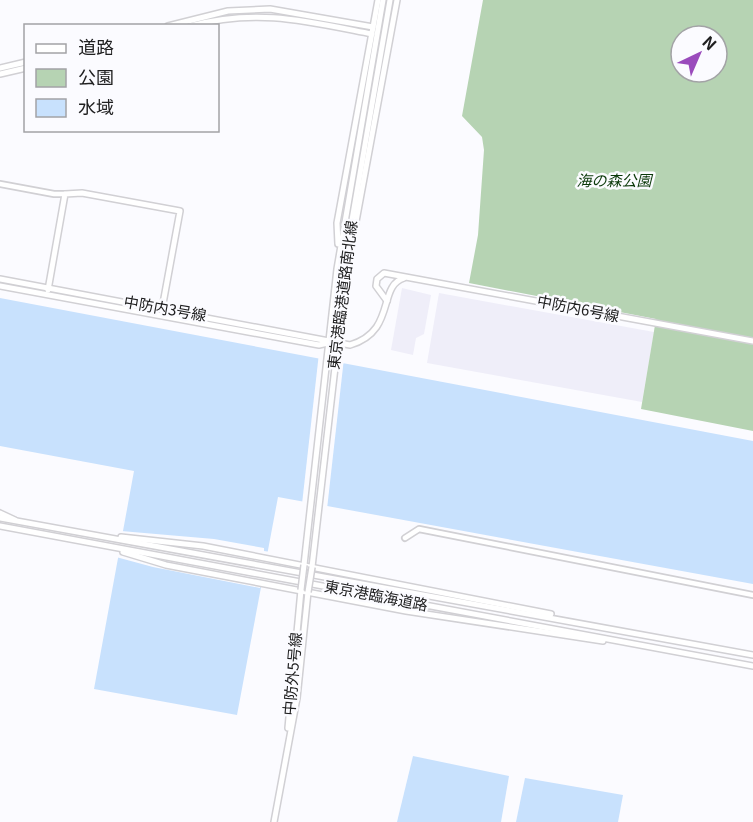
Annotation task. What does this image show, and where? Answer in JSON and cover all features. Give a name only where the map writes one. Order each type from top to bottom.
[{"type":"street","points":[[339,251],[337,223],[378,0]]},
{"type":"street","name":"東京港臨港道路南北線","points":[[301,590],[339,251],[383,0]]},
{"type":"street","name":"東京港臨港道路南北線","points":[[308,592],[349,253],[351,220],[390,0]]},
{"type":"street","points":[[349,253],[357,226],[397,0]]},
{"type":"street","points":[[176,24],[228,11],[270,9],[373,27]]},
{"type":"street","points":[[199,24],[231,17],[271,16],[372,34]]},
{"type":"street","points":[[0,68],[24,62]]},
{"type":"street","points":[[0,74],[24,68]]},
{"type":"street","points":[[0,184],[54,194],[82,193],[180,210],[161,316]]},
{"type":"street","points":[[47,295],[65,194]]},
{"type":"street","points":[[337,343],[356,343],[372,333],[383,318],[392,284],[389,275],[381,274],[376,282],[387,301]]},
{"type":"street","name":"中防内6号線","points":[[389,275],[753,341]]},
{"type":"street","points":[[392,284],[404,278]]},
{"type":"street","name":"中防内3号線","points":[[0,279],[337,343]]},
{"type":"street","name":"中防内3号線","points":[[0,286],[319,345],[329,342]]},
{"type":"street","points":[[0,513],[19,522]]},
{"type":"street","name":"東京港臨海道路","points":[[0,518],[753,655]]},
{"type":"street","name":"東京港臨海道路","points":[[0,528],[43,534],[751,666]]},
{"type":"street","points":[[405,538],[419,529],[753,595]]},
{"type":"street","points":[[102,537],[178,542],[522,607],[595,626]]},
{"type":"street","points":[[108,547],[166,565],[308,592],[546,634],[623,642]]},
{"type":"street","name":"中防外5号線","points":[[286,759],[301,590]]},
{"type":"street","name":"中防外5号線","points":[[274,822],[286,759],[308,592]]},
{"type":"shaded area","points":[[402,288],[431,295],[424,334],[416,338],[413,355],[391,350]]},
{"type":"shaded area","points":[[439,293],[654,332],[642,402],[427,363]]},
{"type":"green space","name":"海の森公園","points":[[483,0],[753,0],[753,431],[641,409],[656,319],[469,283],[478,235],[484,150],[482,137],[462,116]]},
{"type":"water","points":[[0,298],[753,441],[753,584],[278,497],[237,715],[94,689],[134,471],[0,446]]},
{"type":"water","points":[[413,756],[509,776],[501,822],[397,822]]},
{"type":"water","points":[[525,778],[623,795],[618,822],[516,822]]},
{"type":"pier","points":[[319,353],[344,358],[327,509],[302,504]]},
{"type":"pier","points":[[121,531],[214,539],[264,548],[264,551],[271,552],[265,586],[261,585],[260,588],[153,567],[116,557]]}]
